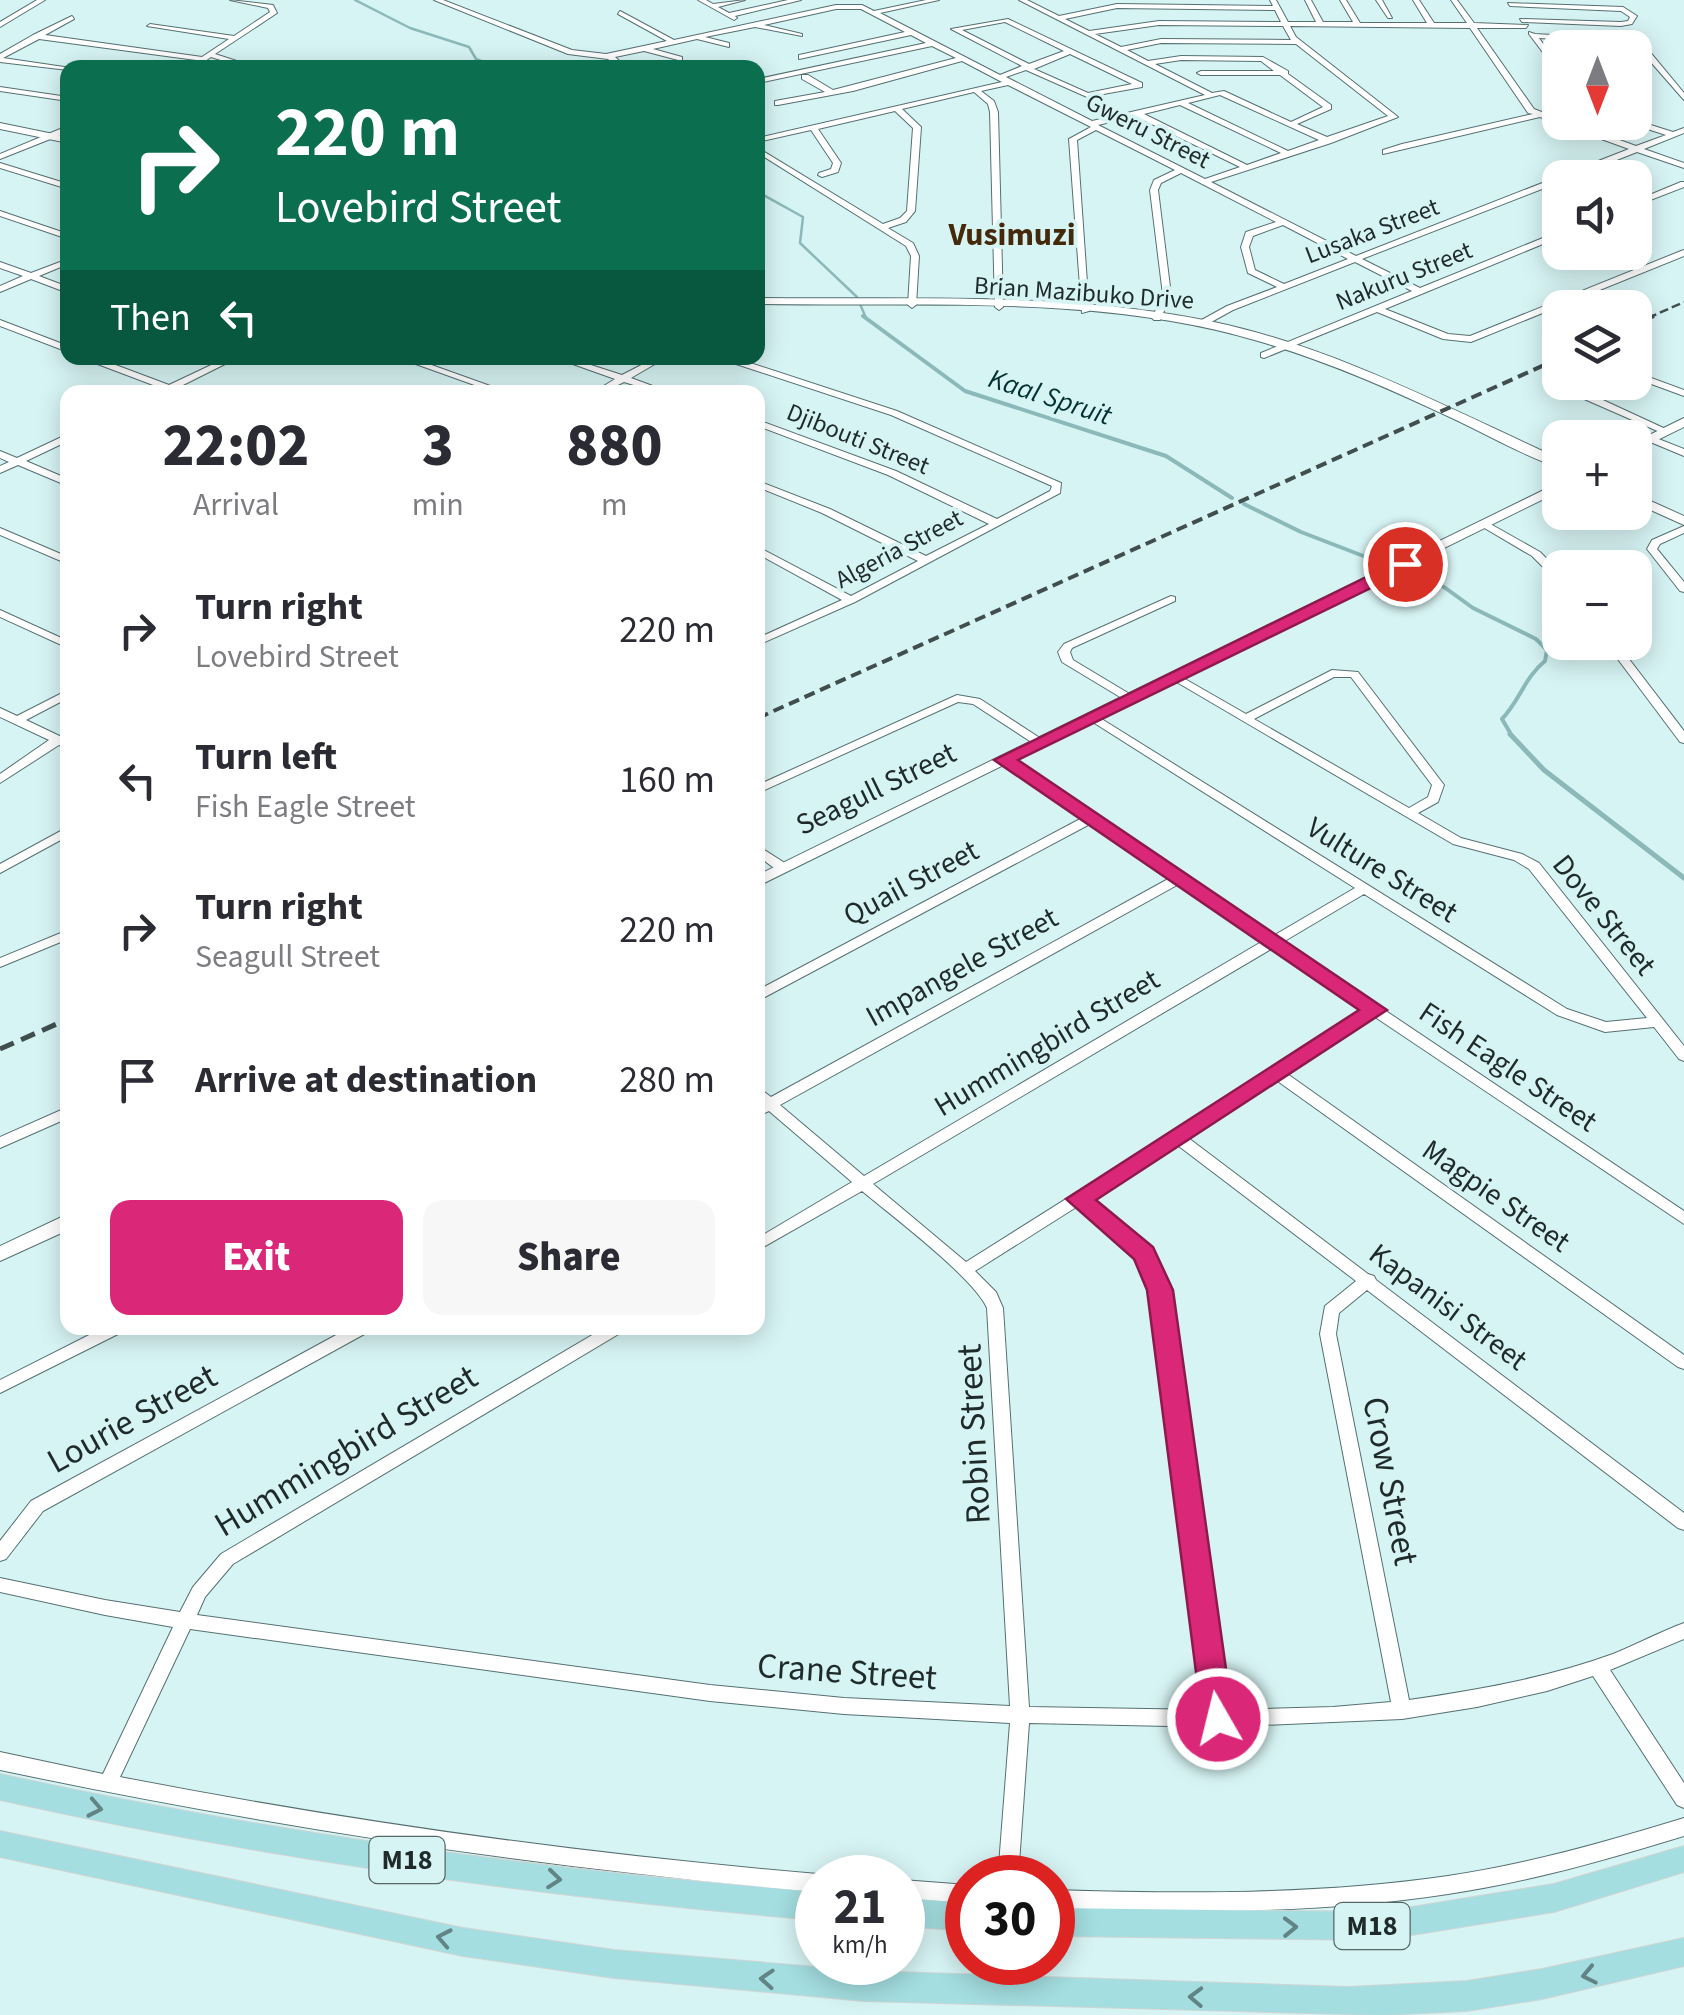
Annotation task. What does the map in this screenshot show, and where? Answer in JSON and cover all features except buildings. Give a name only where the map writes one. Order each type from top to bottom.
[{"type":"main road","name":"M18","points":[[0,1786],[89,1808],[357,1854],[795,1903]]},
{"type":"main road","name":"M18","points":[[0,1844],[464,1942],[614,1964],[828,1983],[1350,2002],[1467,1996],[1559,1981],[1684,1952]]},
{"type":"main road","name":"M18","points":[[1075,1922],[1381,1926],[1554,1898],[1680,1867]]},
{"type":"street","points":[[0,25],[42,0]]},
{"type":"street","points":[[202,60],[275,11],[255,1],[233,0]]},
{"type":"street","points":[[437,0],[570,52],[610,56],[854,6]]},
{"type":"street","points":[[701,0],[751,25],[800,35]]},
{"type":"street","points":[[712,6],[742,0]]},
{"type":"street","points":[[728,15],[798,0]]},
{"type":"street","points":[[842,0],[854,6]]},
{"type":"street","points":[[899,0],[910,6]]},
{"type":"street","points":[[876,12],[936,0]]},
{"type":"street","points":[[1022,0],[1209,94]]},
{"type":"street","points":[[1088,0],[1104,8]]},
{"type":"street","points":[[1308,0],[1321,24]]},
{"type":"street","points":[[1343,0],[1358,25]]},
{"type":"street","points":[[1379,0],[1390,17]]},
{"type":"street","points":[[1416,0],[1432,25]]},
{"type":"street","points":[[1454,0],[1524,104],[1538,115],[1684,166]]},
{"type":"street","points":[[1088,33],[1150,23],[1620,24],[1630,23],[1634,16],[1624,9],[1508,2]]},
{"type":"street","points":[[1508,2],[1542,47]]},
{"type":"street","points":[[1059,18],[1104,8],[1274,4],[1296,42],[1394,116],[1204,182]]},
{"type":"street","name":"Gweru Street","points":[[854,6],[876,12],[1420,292]]},
{"type":"street","points":[[620,13],[672,41]]},
{"type":"street","points":[[0,58],[72,18]]},
{"type":"street","points":[[1006,20],[1071,51],[1140,85],[1090,96],[955,29],[1006,20]]},
{"type":"street","points":[[150,26],[236,38]]},
{"type":"street","points":[[802,58],[914,32]]},
{"type":"street","points":[[35,36],[220,60]]},
{"type":"street","points":[[1534,36],[1542,37]]},
{"type":"street","points":[[694,37],[726,45]]},
{"type":"street","points":[[1000,77],[1102,41]]},
{"type":"street","points":[[1120,49],[1162,41],[1296,42]]},
{"type":"street","points":[[765,79],[934,43]]},
{"type":"street","points":[[643,48],[680,59]]},
{"type":"street","points":[[610,56],[615,60]]},
{"type":"street","points":[[0,58],[60,67]]},
{"type":"street","points":[[778,104],[964,58]]},
{"type":"street","points":[[1147,62],[1253,58],[1285,73],[1328,107],[1292,124]]},
{"type":"street","points":[[1652,59],[1684,98]]},
{"type":"street","points":[[1201,73],[1285,73]]},
{"type":"street","points":[[806,77],[832,93]]},
{"type":"street","points":[[765,138],[1010,82]]},
{"type":"street","points":[[0,89],[60,98]]},
{"type":"street","points":[[976,90],[994,107],[999,307]]},
{"type":"street","points":[[1085,311],[1073,139],[1093,125],[1209,94],[1228,94],[1328,141]]},
{"type":"street","points":[[1180,102],[1288,154]]},
{"type":"street","points":[[883,227],[904,220],[911,211],[917,126],[896,108]]},
{"type":"street","points":[[1136,113],[1248,168]]},
{"type":"street","points":[[1386,152],[1440,134],[1494,127],[1538,115]]},
{"type":"street","points":[[0,126],[60,138]]},
{"type":"street","points":[[1652,126],[1672,134]]},
{"type":"street","points":[[813,127],[826,141],[837,163],[835,170],[822,175]]},
{"type":"street","name":"Lusaka Street","points":[[1607,160],[1684,130]]},
{"type":"street","points":[[0,157],[60,132]]},
{"type":"street","points":[[765,154],[914,250],[912,305]]},
{"type":"street","points":[[0,166],[60,185]]},
{"type":"street","points":[[1157,318],[1167,295],[1154,190],[1157,182],[1181,170]]},
{"type":"street","points":[[1652,197],[1684,184]]},
{"type":"street","name":"Lusaka Street","points":[[1201,324],[1284,287],[1542,186]]},
{"type":"street","points":[[0,213],[60,234]]},
{"type":"street","points":[[1281,223],[1249,234],[1245,243],[1254,275],[1284,287]]},
{"type":"street","name":"Nakuru Street","points":[[1264,356],[1542,241]]},
{"type":"street","points":[[1378,309],[1446,337],[1472,339],[1684,253]]},
{"type":"street","points":[[0,288],[60,264]]},
{"type":"street","points":[[0,265],[60,287]]},
{"type":"street","name":"Brian Mazibuko Drive","points":[[765,301],[1085,311],[1201,324],[1287,346],[1345,367],[1542,456]]},
{"type":"street","points":[[0,323],[60,346]]},
{"type":"street","points":[[107,365],[155,385]]},
{"type":"street","points":[[180,385],[219,365]]},
{"type":"street","points":[[424,365],[482,385]]},
{"type":"street","points":[[582,365],[641,385]]},
{"type":"street","points":[[611,385],[648,365]]},
{"type":"street","name":"Algeria Street","points":[[748,365],[894,413],[1043,476],[1058,489],[850,600],[765,639]]},
{"type":"street","points":[[1652,381],[1684,393]]},
{"type":"street","points":[[1594,400],[1665,431]]},
{"type":"street","points":[[1652,438],[1684,422]]},
{"type":"street","name":"Djibouti Street","points":[[765,426],[892,474],[996,523]]},
{"type":"street","points":[[1652,440],[1684,453]]},
{"type":"street","points":[[0,470],[60,441]]},
{"type":"street","points":[[0,454],[60,479]]},
{"type":"street","points":[[765,487],[925,560]]},
{"type":"street","name":"Seagull Street","points":[[765,877],[1542,495]]},
{"type":"street","points":[[1652,506],[1684,521]]},
{"type":"street","points":[[1485,524],[1542,560]]},
{"type":"street","points":[[1684,528],[1656,542],[1652,549],[1684,589]]},
{"type":"street","points":[[0,530],[60,557]]},
{"type":"street","points":[[765,554],[850,600]]},
{"type":"street","points":[[1129,698],[1068,662],[1064,652],[1068,646],[1170,599]]},
{"type":"street","points":[[0,613],[60,641]]},
{"type":"street","points":[[1624,660],[1684,739]]},
{"type":"street","points":[[1247,718],[1332,673],[1354,674],[1438,785],[1434,799],[1409,814]]},
{"type":"street","name":"Dove Street","points":[[1174,677],[1457,842],[1518,858],[1543,873],[1684,1056]]},
{"type":"street","points":[[18,720],[60,697]]},
{"type":"street","points":[[765,786],[950,700],[976,702],[1040,742]]},
{"type":"street","points":[[0,712],[60,741]]},
{"type":"street","name":"Vulture Street","points":[[1092,716],[1580,1022],[1605,1028],[1658,1022]]},
{"type":"street","points":[[0,779],[60,744]]},
{"type":"street","name":"Fish Eagle Street","points":[[1004,760],[1684,1218]]},
{"type":"street","name":"Quail Street","points":[[765,991],[1090,819]]},
{"type":"street","points":[[0,869],[60,835]]},
{"type":"street","points":[[765,855],[783,868]]},
{"type":"street","name":"Impangele Street","points":[[765,1101],[1180,878]]},
{"type":"street","name":"Hummingbird Street","points":[[765,1241],[1364,888]]},
{"type":"street","points":[[0,962],[60,937]]},
{"type":"street","points":[[965,1270],[1376,1010]]},
{"type":"street","name":"Magpie Street","points":[[1276,1074],[1684,1363]]},
{"type":"street","name":"Robin Street","points":[[765,1105],[863,1183],[990,1296],[998,1325],[1020,1716],[1010,1855]]},
{"type":"street","points":[[0,1143],[60,1116]]},
{"type":"street","name":"Kapanisi Street","points":[[1177,1136],[1684,1523]]},
{"type":"street","points":[[1079,1199],[1144,1253],[1160,1290],[1218,1719]]},
{"type":"street","points":[[0,1254],[60,1225]]},
{"type":"street","name":"Crow Street","points":[[1368,1280],[1331,1310],[1328,1334],[1402,1711]]},
{"type":"street","points":[[0,1388],[102,1335]]},
{"type":"street","name":"Lourie Street","points":[[0,1554],[37,1506],[349,1335]]},
{"type":"street","name":"Hummingbird Street","points":[[107,1784],[210,1575],[256,1538],[604,1335]]},
{"type":"street","name":"Crane Street","points":[[0,1585],[186,1619],[713,1694],[1020,1716],[1218,1719],[1402,1711],[1491,1696],[1598,1668],[1684,1631]]},
{"type":"street","points":[[1598,1668],[1684,1800]]},
{"type":"street","points":[[0,1762],[445,1842],[795,1880]]},
{"type":"street","points":[[1075,1900],[1265,1905],[1372,1898],[1546,1869],[1684,1827]]},
{"type":"waterway","name":"Kaal Spruit","points":[[355,0],[410,28],[469,47],[479,60]]},
{"type":"waterway","name":"Kaal Spruit","points":[[765,196],[803,217],[800,243],[857,297],[866,318]]},
{"type":"waterway","name":"Kaal Spruit","points":[[863,316],[965,391],[1166,456],[1232,498]]},
{"type":"waterway","name":"Kaal Spruit","points":[[1244,504],[1301,532],[1444,587],[1473,608],[1536,639],[1547,650],[1545,661],[1502,719],[1512,736]]},
{"type":"waterway","name":"Kaal Spruit","points":[[1510,734],[1544,770],[1684,878]]},
{"type":"railway","points":[[1652,316],[1684,302]]},
{"type":"railway","points":[[765,715],[1542,366]]},
{"type":"railway","points":[[0,1049],[60,1023]]},
{"type":"district","name":"Vusimuzi","points":[[1012,235]]},
{"type":"route","points":[[1218,1719],[1156,1275],[1134,1243],[1079,1199],[1376,1010],[1004,760],[1405,564]]}]
